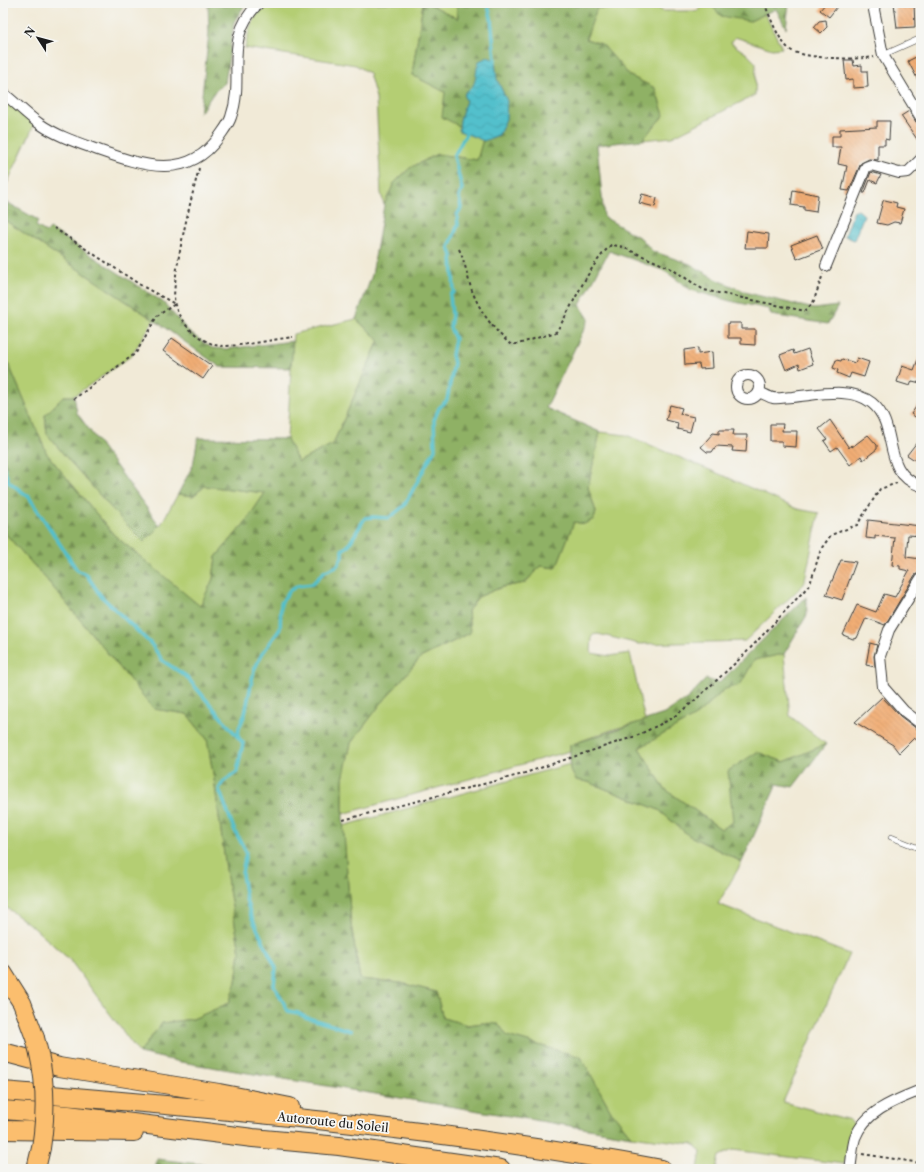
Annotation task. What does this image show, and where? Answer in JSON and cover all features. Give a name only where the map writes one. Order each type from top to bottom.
[{"type":"highway","points":[[3,974],[22,1003],[36,1038],[45,1085],[45,1120],[36,1169]]},
{"type":"highway","points":[[3,1052],[66,1069],[219,1093],[395,1128]]},
{"type":"highway","name":"Autoroute du Soleil","points":[[3,1091],[170,1105],[395,1128],[662,1169]]},
{"type":"highway","name":"Autoroute du Soleil","points":[[3,1110],[68,1115],[226,1133],[253,1138],[339,1146],[502,1169]]},
{"type":"highway","points":[[3,1130],[226,1133]]},
{"type":"street","points":[[3,93],[40,124],[54,133],[110,154],[152,166],[167,167],[184,164],[199,157],[211,148],[231,117],[235,98],[238,37],[242,24],[250,12],[259,3]]},
{"type":"street","points":[[875,3],[874,10],[883,55],[921,118]]},
{"type":"street","points":[[826,266],[866,167],[871,165],[899,173],[908,172],[921,159]]},
{"type":"street","points":[[759,392],[774,398],[844,394],[863,397],[879,410],[884,418],[893,456],[902,476],[921,486]]},
{"type":"street","points":[[921,578],[889,630],[880,656],[883,687],[904,711],[921,724]]},
{"type":"street","points":[[851,1161],[854,1139],[860,1126],[873,1113],[921,1090]]},
{"type":"lane","points":[[883,55],[921,38]]},
{"type":"lane","points":[[891,837],[921,849]]},
{"type":"path","points":[[764,3],[781,38],[790,49],[797,54],[841,59],[883,55]]},
{"type":"path","points":[[199,157],[200,164],[181,240],[175,304],[186,326],[215,345],[227,346],[293,337]]},
{"type":"path","points":[[54,228],[142,286],[175,304]]},
{"type":"path","points":[[459,249],[472,288],[489,323],[510,344],[518,344],[556,332],[588,275],[602,253],[611,245],[620,246],[670,268],[704,290],[805,311],[813,303],[826,266]]},
{"type":"path","points":[[74,399],[136,353],[157,316],[175,304]]},
{"type":"path","points":[[343,820],[519,775],[636,736],[671,719],[693,702],[744,655],[810,584],[821,549],[831,535],[857,525],[880,489],[906,479]]},
{"type":"path","points":[[851,1161],[921,1163]]},
{"type":"green space","points":[[208,3],[246,3],[234,22],[225,83],[215,91],[200,113],[209,33]]},
{"type":"green space","points":[[270,3],[423,3],[412,75],[445,92],[483,139],[478,160],[437,154],[410,168],[394,183],[384,205],[381,193],[376,98],[369,73],[356,65],[245,48],[248,33],[254,18]]},
{"type":"green space","points":[[423,3],[428,3],[458,19],[456,3],[634,3],[637,5],[633,10],[597,8],[586,39],[602,44],[630,76],[655,88],[664,115],[642,140],[597,145],[604,217],[642,239],[652,251],[690,264],[716,279],[748,293],[814,309],[838,306],[828,324],[771,315],[769,309],[730,301],[691,290],[665,271],[609,251],[580,305],[589,319],[546,408],[600,432],[588,487],[596,512],[594,519],[584,524],[574,522],[556,568],[540,566],[525,583],[502,587],[478,597],[468,611],[470,633],[420,658],[380,705],[351,743],[343,779],[343,820],[351,924],[360,979],[401,983],[436,992],[443,1018],[468,1025],[483,1023],[499,1024],[507,1036],[581,1057],[611,1111],[631,1136],[181,1062],[139,1053],[162,1023],[193,1019],[229,1003],[236,982],[240,952],[228,884],[207,739],[187,714],[154,709],[47,580],[3,531],[3,351],[47,454],[114,535],[200,606],[213,579],[216,557],[244,524],[265,493],[205,486],[193,496],[178,494],[193,465],[198,438],[287,439],[298,462],[333,444],[379,340],[356,319],[372,275],[384,205],[394,183],[410,168],[437,154],[477,160],[483,139],[442,117],[445,92],[412,75]]},
{"type":"green space","points":[[428,3],[456,3],[458,19]]},
{"type":"green space","points":[[634,3],[653,3],[662,11],[693,11],[699,10],[700,6],[696,3],[712,3],[712,5],[750,21],[765,14],[782,48],[772,49],[735,37],[731,43],[747,54],[756,63],[755,95],[672,137],[642,140],[664,115],[655,88],[630,76],[602,45],[586,39],[596,7],[633,10],[637,5]]},
{"type":"green space","points":[[712,3],[789,3],[786,28],[776,9],[750,21],[721,16],[711,5]]},
{"type":"green space","points":[[3,98],[35,123],[3,192]]},
{"type":"green space","points":[[3,200],[38,220],[36,226],[46,232],[51,229],[163,302],[190,333],[212,348],[226,349],[293,341],[291,368],[220,367],[154,320],[3,219]]},
{"type":"green space","points":[[3,219],[154,320],[131,356],[74,396],[64,396],[45,415],[47,434],[121,519],[144,542],[160,526],[178,494],[193,496],[205,486],[265,493],[244,524],[216,557],[213,579],[200,607],[114,535],[47,454],[3,351]]},
{"type":"green space","points":[[356,319],[379,340],[333,444],[298,462],[287,439],[293,334]]},
{"type":"green space","points":[[64,396],[74,396],[77,413],[160,526],[144,542],[121,519],[47,434],[45,415]]},
{"type":"green space","points":[[600,432],[626,435],[729,478],[797,509],[819,513],[804,584],[745,641],[639,644],[598,634],[592,635],[591,653],[610,656],[630,653],[645,721],[614,729],[570,745],[570,751],[343,814],[343,779],[351,743],[380,705],[420,658],[470,633],[468,611],[478,597],[502,587],[525,583],[540,566],[556,568],[574,522],[584,524],[594,519],[596,512],[588,487]]},
{"type":"green space","points":[[3,531],[47,580],[154,709],[187,714],[207,739],[228,884],[240,952],[236,982],[229,1003],[193,1019],[162,1023],[139,1053],[70,960],[33,927],[3,905]]},
{"type":"green space","points":[[806,597],[807,615],[784,654],[754,660],[740,685],[725,689],[697,715],[639,748],[665,789],[721,829],[733,822],[728,771],[757,752],[784,762],[826,744],[793,787],[777,784],[742,862],[688,835],[659,810],[588,782],[576,780],[570,769],[570,745],[664,714],[688,698],[706,679],[719,683]]},
{"type":"green space","points":[[784,654],[790,716],[826,744],[784,762],[757,752],[733,822],[721,829],[665,789],[639,748],[697,715],[725,689],[740,685],[754,660]]},
{"type":"green space","points":[[570,764],[570,769],[576,780],[588,782],[659,810],[688,835],[742,862],[718,904],[849,954],[783,1102],[850,1120],[855,1125],[848,1143],[844,1164],[733,1150],[719,1156],[716,1169],[698,1169],[701,1151],[693,1144],[631,1136],[611,1111],[581,1057],[506,1036],[483,1023],[468,1025],[443,1018],[436,992],[401,983],[360,979],[351,924],[343,826]]},
{"type":"green space","points":[[157,1159],[243,1169],[155,1169]]},
{"type":"water","points":[[488,57],[495,60],[497,79],[507,101],[506,119],[499,135],[484,141],[459,131],[460,120],[466,100],[464,97],[465,92],[474,83],[479,61]]},
{"type":"water","points":[[858,210],[864,215],[854,240],[845,236],[854,211]]},
{"type":"building","points":[[826,3],[833,3],[837,7],[829,17],[820,10]]},
{"type":"building","points":[[894,3],[914,3],[915,27],[897,28]]},
{"type":"building","points":[[826,20],[827,27],[821,33],[814,27],[819,21]]},
{"type":"building","points":[[918,56],[921,61],[921,86],[908,61]]},
{"type":"building","points":[[844,60],[853,60],[854,66],[862,65],[862,71],[867,71],[868,87],[853,88],[853,79],[846,80]]},
{"type":"building","points":[[909,111],[916,122],[921,124],[921,145],[901,116]]},
{"type":"building","points":[[877,121],[890,121],[889,140],[885,139],[885,145],[878,145],[878,160],[869,159],[861,163],[849,191],[842,190],[847,166],[838,164],[841,147],[832,147],[832,136],[840,136],[840,129],[877,127]]},
{"type":"building","points":[[871,172],[881,175],[877,183],[870,180],[865,193],[863,193]]},
{"type":"building","points":[[793,190],[818,195],[816,212],[804,210],[804,207],[791,205]]},
{"type":"building","points":[[642,194],[657,198],[655,207],[639,203]]},
{"type":"building","points":[[885,200],[897,203],[896,207],[904,209],[900,223],[894,222],[887,225],[877,223],[883,201]]},
{"type":"building","points":[[747,231],[769,234],[768,248],[745,248]]},
{"type":"building","points":[[817,235],[823,249],[797,259],[791,245]]},
{"type":"building","points":[[728,323],[741,323],[741,329],[755,329],[755,345],[741,344],[741,338],[728,338]]},
{"type":"building","points":[[172,338],[212,366],[203,379],[163,351]]},
{"type":"building","points":[[698,348],[698,354],[712,352],[713,368],[700,369],[699,364],[685,365],[684,350]]},
{"type":"building","points":[[808,349],[813,364],[800,369],[799,364],[786,370],[780,355],[793,350],[794,354]]},
{"type":"building","points":[[920,354],[921,383],[912,381],[910,386],[897,382],[902,366],[914,370]]},
{"type":"building","points":[[857,358],[869,362],[864,377],[851,373],[849,378],[837,373],[838,370],[833,368],[836,360],[841,361],[842,359],[855,363]]},
{"type":"building","points":[[921,400],[921,421],[911,414]]},
{"type":"building","points":[[670,405],[682,408],[680,414],[694,417],[690,432],[677,429],[678,423],[666,420]]},
{"type":"building","points":[[830,420],[849,448],[851,445],[852,447],[868,435],[877,445],[877,449],[863,460],[861,456],[850,465],[837,447],[831,451],[824,441],[827,439],[819,429]]},
{"type":"building","points":[[770,424],[783,424],[782,431],[797,431],[796,447],[782,446],[782,441],[770,441]]},
{"type":"building","points":[[719,430],[734,430],[733,435],[747,435],[746,452],[732,451],[733,447],[716,446],[712,452],[707,452],[701,447],[713,433],[719,434]]},
{"type":"building","points":[[921,437],[921,464],[907,455]]},
{"type":"building","points":[[868,520],[921,526],[921,536],[908,535],[906,557],[921,559],[921,572],[915,575],[885,625],[866,618],[857,638],[853,639],[843,635],[857,605],[876,612],[884,594],[895,597],[909,571],[900,569],[900,566],[892,565],[895,538],[875,536],[875,539],[866,538]]},
{"type":"building","points":[[841,560],[856,562],[842,600],[826,595]]},
{"type":"building","points":[[870,643],[877,645],[874,656],[875,667],[866,665]]},
{"type":"building","points":[[882,697],[900,716],[921,732],[921,743],[914,738],[899,753],[893,745],[855,722]]},
{"type":"waterway","points":[[487,3],[491,17],[494,63]]},
{"type":"waterway","points":[[238,736],[239,728],[245,714],[254,670],[262,654],[280,629],[281,603],[289,591],[297,586],[312,584],[325,571],[337,566],[342,557],[342,550],[348,546],[365,518],[389,518],[404,506],[435,449],[434,420],[439,408],[447,400],[454,363],[452,355],[455,339],[450,327],[452,315],[450,295],[454,292],[452,256],[449,247],[458,225],[457,215],[461,208],[459,197],[462,189],[454,156],[468,130]]},
{"type":"waterway","points":[[3,466],[9,482],[29,497],[77,570],[86,574],[101,596],[151,644],[163,661],[186,676],[243,743],[237,772],[223,782],[219,789],[234,829],[246,852],[242,874],[246,899],[251,916],[276,968],[274,985],[288,1011],[351,1031]]}]
